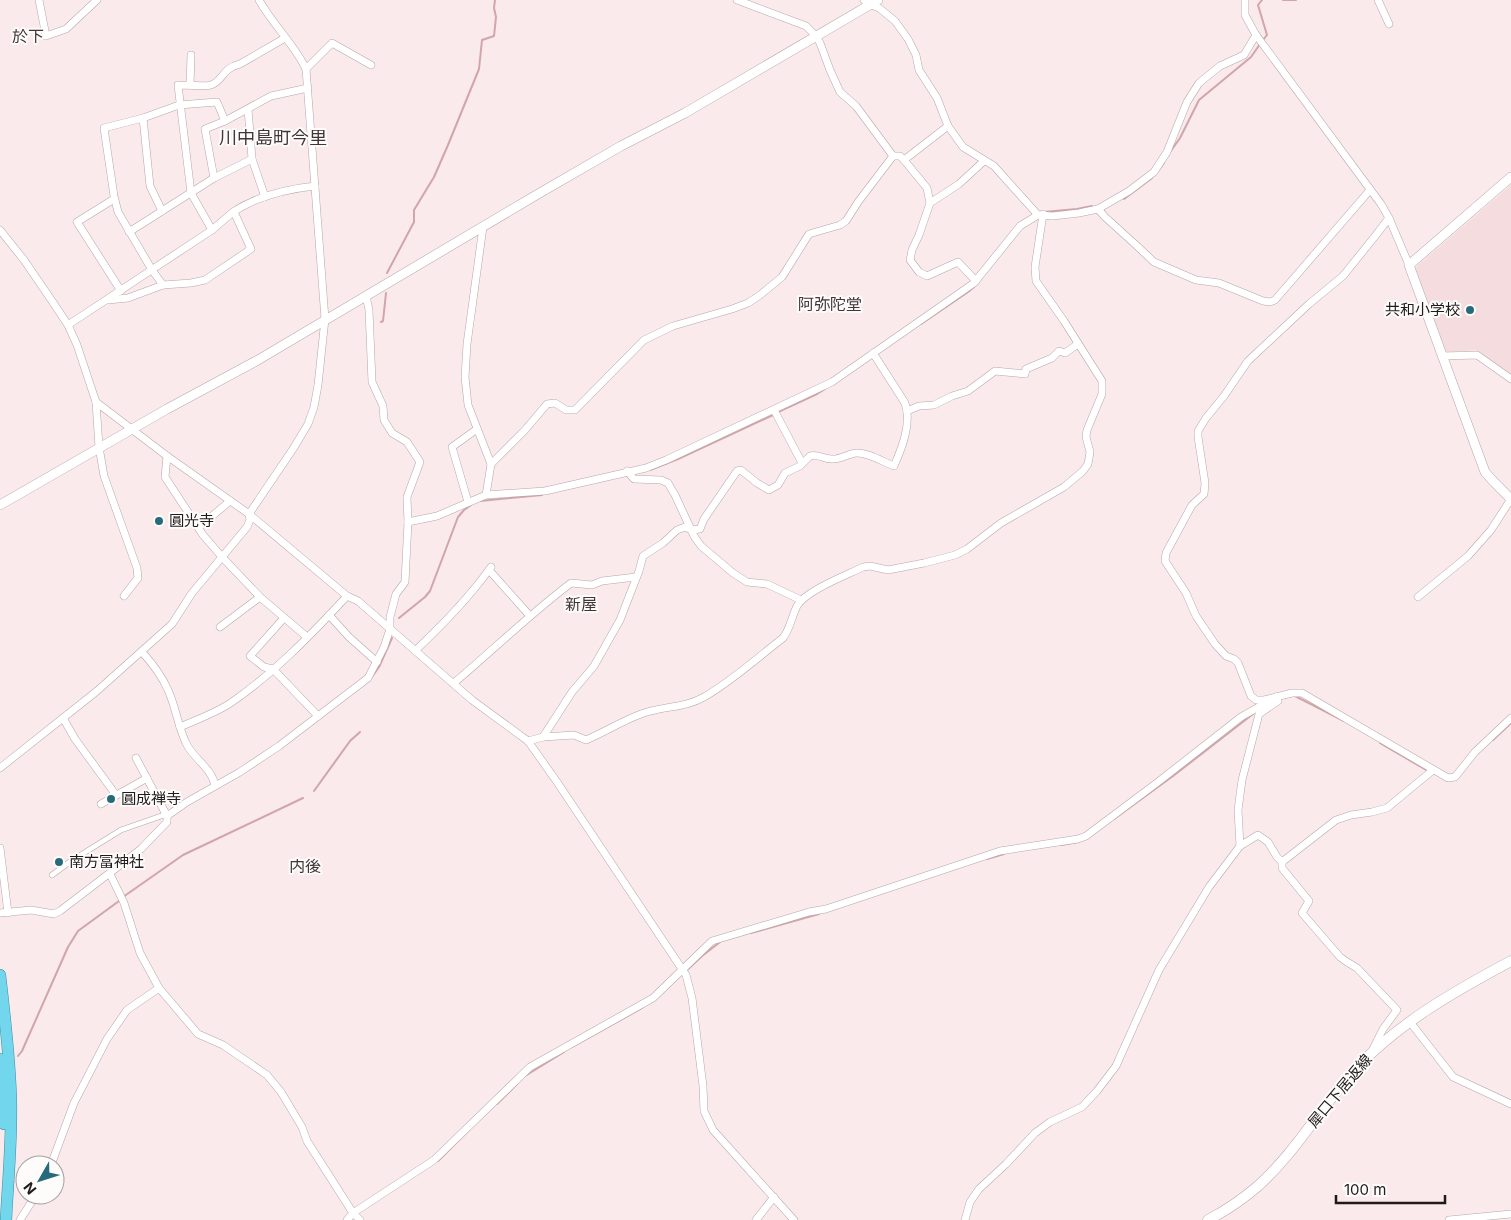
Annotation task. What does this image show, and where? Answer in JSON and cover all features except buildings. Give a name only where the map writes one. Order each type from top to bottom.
[{"type":"highway","points":[[0,975],[9,1056],[11,1102],[11,1146],[6,1220]]},
{"type":"highway","points":[[0,1059],[8,1178]]},
{"type":"main road","name":"犀口下居返線","points":[[1208,1220],[1220,1214],[1258,1186],[1287,1155],[1352,1072],[1372,1053],[1410,1022],[1444,999],[1511,961]]},
{"type":"street","points":[[39,0],[46,36],[66,29],[97,0]]},
{"type":"street","points":[[0,768],[97,691],[172,624],[192,593],[247,527],[250,520],[249,514],[308,424],[314,407],[324,319],[306,70],[302,60],[259,0]]},
{"type":"street","points":[[737,0],[806,26],[820,43],[840,92],[856,106],[893,156]]},
{"type":"street","points":[[1245,0],[1245,15],[1256,36],[1381,204],[1389,218],[1409,265],[1485,472],[1511,499],[1491,530],[1468,556],[1418,597]]},
{"type":"street","points":[[1378,0],[1389,24]]},
{"type":"street","points":[[0,505],[99,447],[258,360],[324,319],[622,146],[685,113],[837,25],[871,1],[896,21],[908,39],[916,55],[919,70],[937,98],[948,126],[963,147],[994,166],[1040,215],[1034,266],[1036,281],[1102,381],[1102,394],[1087,430],[1086,437],[1090,452],[1088,464],[1083,471],[1064,487],[1001,523],[961,552],[924,563],[888,570],[870,566],[864,567],[810,593],[797,606],[787,634],[783,638],[703,698],[687,704],[642,713],[586,740],[574,735],[543,737],[528,741]]},
{"type":"street","points":[[408,522],[437,516],[486,495],[545,491],[646,468],[832,382],[976,281],[1020,226],[1040,215],[1053,216],[1098,209],[1129,191],[1154,172],[1166,152],[1187,102],[1199,83],[1220,66],[1244,55],[1256,36]]},
{"type":"street","points":[[212,230],[190,193],[178,85],[211,85],[232,66],[240,64],[285,38]]},
{"type":"street","points":[[306,70],[332,42],[371,65]]},
{"type":"street","points":[[190,55],[190,85]]},
{"type":"street","points":[[214,178],[205,129],[225,121],[271,96],[308,88]]},
{"type":"street","points":[[163,285],[118,212],[114,199],[104,128],[143,118],[179,105],[217,102],[225,121]]},
{"type":"street","points":[[248,109],[252,159],[265,196]]},
{"type":"street","points":[[143,118],[150,186],[162,211]]},
{"type":"street","points":[[904,160],[948,126]]},
{"type":"street","points":[[893,156],[900,156],[928,188],[930,203],[910,260],[919,272],[927,276],[958,262],[976,281]]},
{"type":"street","points":[[491,464],[526,430],[547,404],[555,403],[566,410],[575,410],[644,340],[673,326],[748,303],[760,295],[782,277],[809,234],[840,226],[846,221],[893,156]]},
{"type":"street","points":[[129,232],[214,178],[252,159]]},
{"type":"street","points":[[930,203],[959,184],[984,161]]},
{"type":"street","points":[[1409,265],[1511,177]]},
{"type":"street","points":[[68,325],[212,230],[234,212],[265,196],[295,188],[315,186]]},
{"type":"street","points":[[1098,209],[1154,262],[1196,280],[1219,283],[1263,301],[1270,302],[1275,300],[1370,190]]},
{"type":"street","points":[[114,199],[77,222],[121,290]]},
{"type":"street","points":[[105,300],[128,298],[163,285],[205,280],[251,249],[234,212]]},
{"type":"street","points":[[1389,218],[1343,276],[1303,310],[1248,362],[1206,418],[1198,431],[1205,483],[1204,494],[1192,505],[1164,557],[1167,565],[1186,593],[1196,616],[1215,644],[1226,656],[1238,663],[1251,696],[1256,700],[1264,700],[1292,693],[1302,693],[1431,772],[1448,778],[1455,777],[1475,752],[1511,718]]},
{"type":"street","points":[[483,227],[470,320],[465,378],[468,405],[491,464],[486,495]]},
{"type":"street","points":[[0,230],[24,260],[68,325],[77,345],[96,402],[99,447],[104,476],[137,568],[138,578],[124,596]]},
{"type":"street","points":[[52,875],[121,830],[164,815],[167,816],[187,802],[240,772],[278,746],[368,678],[377,662],[390,629],[390,617],[396,594],[405,582],[408,522],[407,497],[420,462],[407,442],[392,433],[384,420],[383,406],[372,382],[366,296]]},
{"type":"street","points":[[907,411],[919,406],[934,405],[968,391],[995,371],[1025,374],[1026,368],[1052,358],[1058,352],[1065,353],[1078,344]]},
{"type":"street","points":[[543,737],[572,692],[594,666],[620,620],[643,556],[663,543],[677,530],[685,527],[692,530],[700,528],[704,519],[737,471],[741,470],[769,490],[778,485],[785,473],[796,469],[810,456],[816,454],[832,459],[856,453],[863,454],[894,466],[903,443],[907,411],[873,353]]},
{"type":"street","points":[[1442,356],[1477,355],[1511,380]]},
{"type":"street","points":[[96,402],[167,456],[249,514],[347,596],[358,601],[472,700],[528,741],[684,972],[693,1005],[703,1086],[704,1111],[713,1130],[794,1220]]},
{"type":"street","points":[[774,410],[802,463]]},
{"type":"street","points":[[468,502],[452,447],[476,429]]},
{"type":"street","points":[[167,456],[164,477],[203,535],[260,597],[307,637]]},
{"type":"street","points":[[627,471],[634,479],[661,480],[668,483],[701,546],[733,573],[747,582],[767,584],[801,600]]},
{"type":"street","points":[[199,527],[230,501]]},
{"type":"street","points":[[415,651],[448,619],[490,568],[530,616]]},
{"type":"street","points":[[454,683],[544,604],[571,583],[592,585],[602,581],[636,577]]},
{"type":"street","points":[[180,727],[231,704],[273,669],[329,616],[347,596]]},
{"type":"street","points":[[220,627],[260,597]]},
{"type":"street","points":[[329,616],[377,662]]},
{"type":"street","points":[[284,618],[250,656],[264,667],[273,669],[318,716]]},
{"type":"street","points":[[142,652],[152,664],[168,691],[188,746],[207,768],[215,786]]},
{"type":"street","points":[[1240,846],[1238,810],[1244,771],[1259,714],[1278,701],[1276,697]]},
{"type":"street","points":[[347,1220],[353,1213],[434,1160],[530,1067],[653,998],[684,972],[712,941],[826,908],[1000,851],[1078,839],[1086,836],[1241,717],[1276,697]]},
{"type":"street","points":[[63,718],[75,739],[116,795]]},
{"type":"street","points":[[0,848],[4,913],[31,910],[54,914],[60,911],[141,849],[167,822],[167,816],[136,758]]},
{"type":"street","points":[[1282,862],[1336,820],[1350,815],[1386,808],[1431,772]]},
{"type":"street","points":[[101,804],[147,778]]},
{"type":"street","points":[[965,1220],[970,1202],[979,1189],[1035,1133],[1050,1122],[1082,1107],[1097,1091],[1116,1066],[1159,970],[1209,887],[1240,846],[1258,835],[1268,842],[1282,862],[1282,868],[1309,901],[1302,913],[1340,957],[1357,968],[1397,1010],[1383,1029],[1372,1053]]},
{"type":"street","points":[[110,874],[124,903],[140,953],[159,988],[198,1034],[223,1045],[267,1074],[281,1092],[302,1127],[308,1141],[353,1213],[360,1220]]},
{"type":"street","points":[[55,1155],[74,1102],[106,1039],[127,1010],[159,988]]},
{"type":"street","points":[[1410,1022],[1453,1077],[1511,1104]]},
{"type":"street","points":[[756,1220],[774,1197]]},
{"type":"street","points":[[20,1220],[30,1205]]},
{"type":"street","points":[[1449,1220],[1511,1214]]},
{"type":"shaded area","name":"共和小学校","points":[[1511,185],[1511,376],[1476,350],[1447,352],[1442,348],[1415,271],[1417,266]]},
{"type":"waterway","points":[[387,273],[414,222],[414,210],[434,177],[479,69],[482,40],[494,36],[495,0]]},
{"type":"waterway","points":[[1262,0],[1258,5],[1267,35],[1263,40]]},
{"type":"waterway","points":[[1283,0],[1296,0]]},
{"type":"waterway","points":[[1170,152],[1180,138],[1199,100],[1251,57],[1260,44]]},
{"type":"waterway","points":[[1155,175],[1164,163]]},
{"type":"waterway","points":[[1124,199],[1152,178]]},
{"type":"waterway","points":[[1044,212],[1092,206]]},
{"type":"waterway","points":[[921,324],[974,287]]},
{"type":"waterway","points":[[381,322],[383,321],[386,293]]},
{"type":"waterway","points":[[778,412],[825,389]]},
{"type":"waterway","points":[[650,470],[773,415]]},
{"type":"waterway","points":[[480,501],[542,495]]},
{"type":"waterway","points":[[399,618],[430,591],[458,517],[471,505]]},
{"type":"waterway","points":[[369,681],[379,667],[392,638]]},
{"type":"waterway","points":[[1295,696],[1344,721]]},
{"type":"waterway","points":[[1114,819],[1253,714]]},
{"type":"waterway","points":[[1493,740],[1511,723]]},
{"type":"waterway","points":[[314,791],[350,741],[360,732]]},
{"type":"waterway","points":[[1380,743],[1428,771]]},
{"type":"waterway","points":[[123,897],[183,855],[303,798]]},
{"type":"waterway","points":[[1061,845],[1078,842]]},
{"type":"waterway","points":[[987,859],[1004,854]]},
{"type":"waterway","points":[[18,1056],[22,1051],[68,947],[78,931],[119,901]]},
{"type":"waterway","points":[[751,933],[819,914]]},
{"type":"waterway","points":[[686,971],[720,942]]},
{"type":"waterway","points":[[572,1047],[642,1008]]},
{"type":"waterway","points":[[525,1076],[564,1052]]},
{"type":"waterway","points":[[497,1104],[517,1084]]},
{"type":"waterway","points":[[438,1161],[470,1129]]},
{"type":"place","name":"共和小学校","points":[[1470,310]]},
{"type":"place","name":"圓光寺","points":[[159,521]]},
{"type":"place","name":"圓成禅寺","points":[[111,799]]},
{"type":"place","name":"南方冨神社","points":[[59,862]]},
{"type":"district","name":"於下","points":[[28,36]]},
{"type":"district","name":"川中島町今里","points":[[273,138]]},
{"type":"district","name":"阿弥陀堂","points":[[830,304]]},
{"type":"district","name":"新屋","points":[[581,604]]},
{"type":"district","name":"内後","points":[[305,866]]}]
